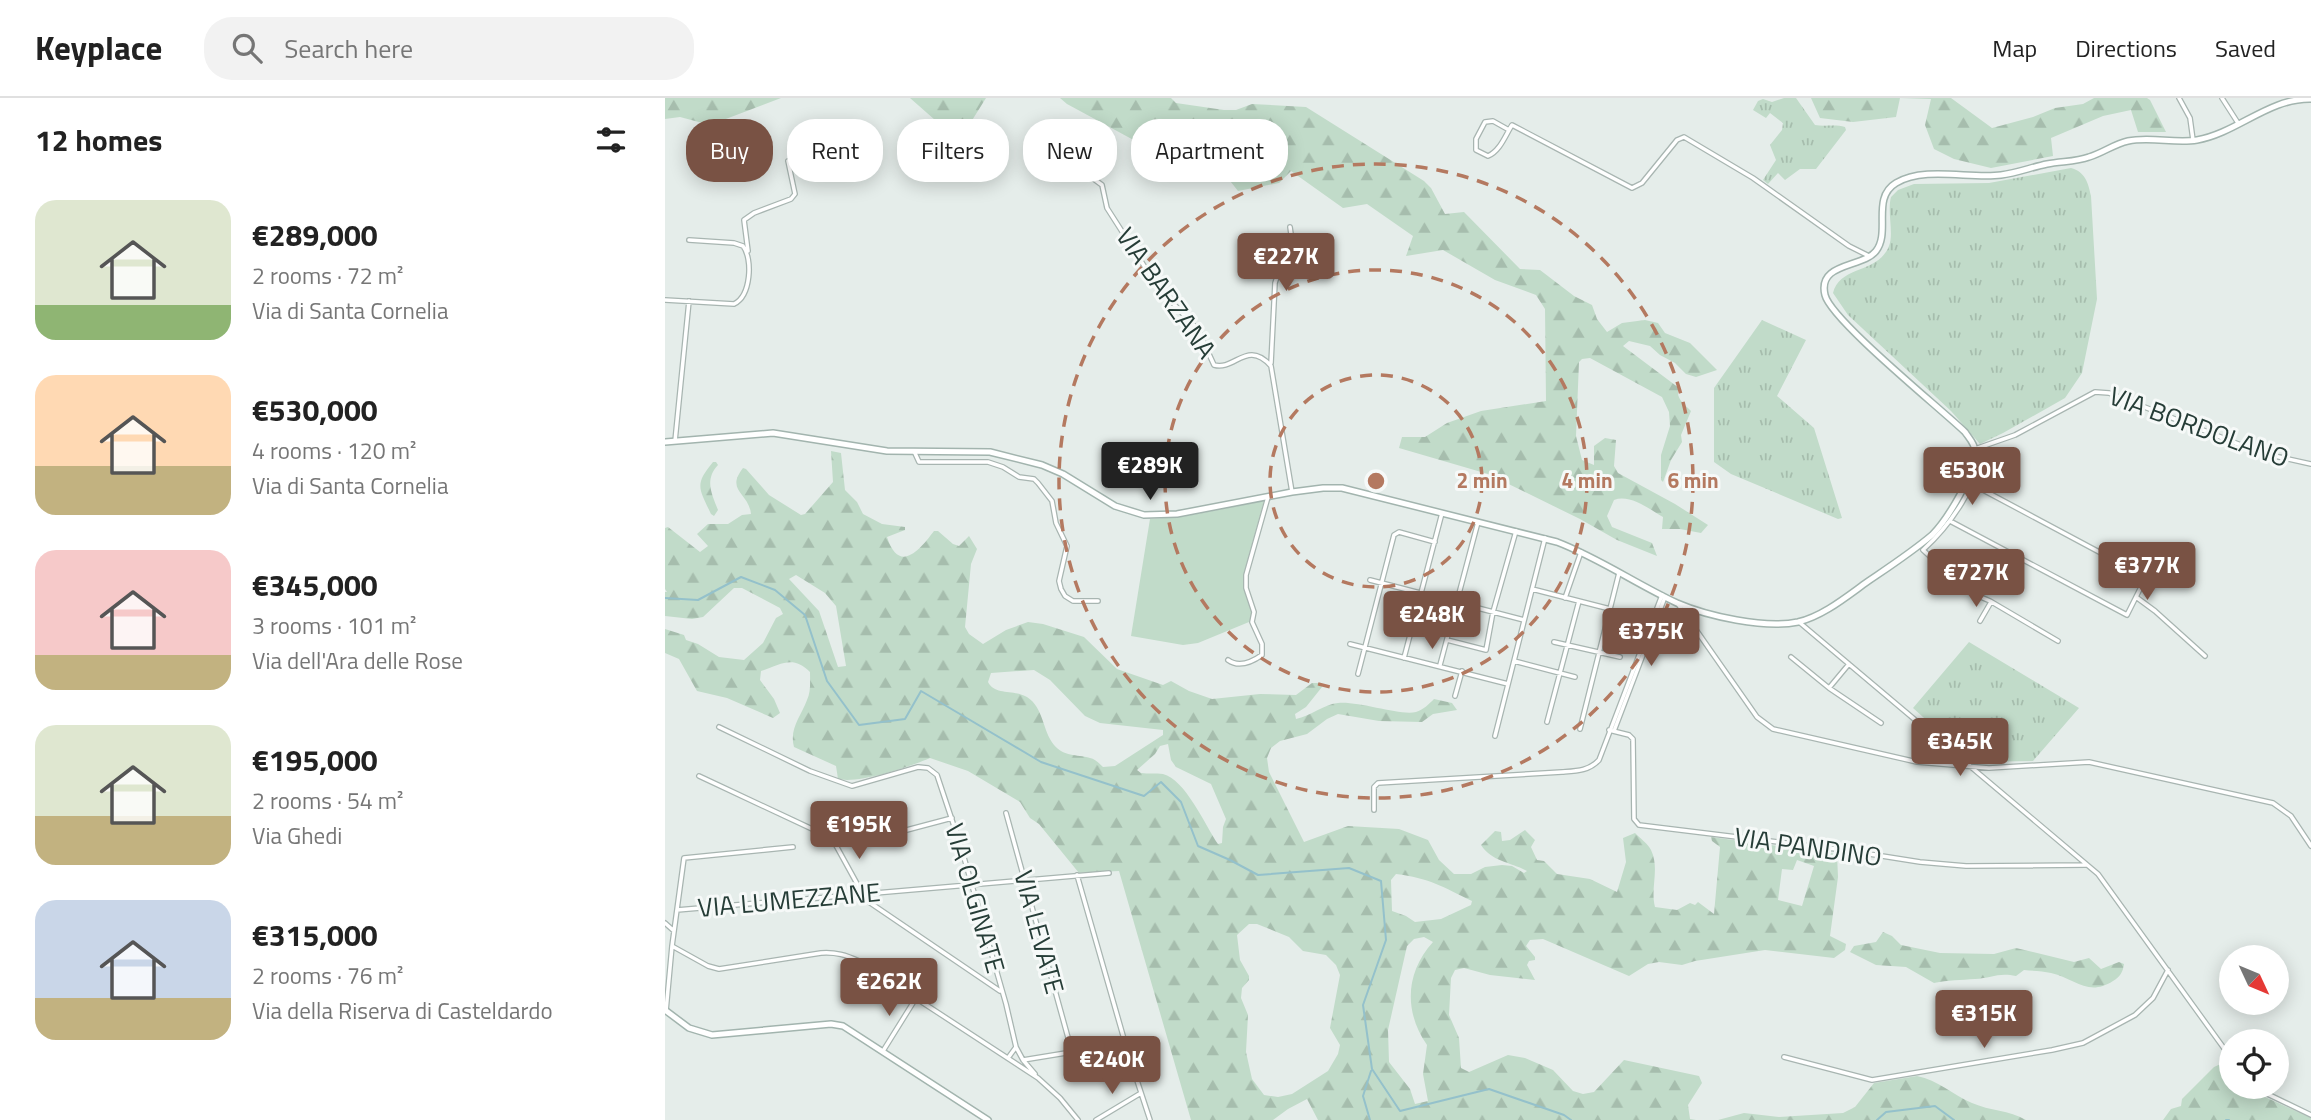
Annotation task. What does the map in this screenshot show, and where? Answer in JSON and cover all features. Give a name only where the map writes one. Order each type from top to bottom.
[{"type":"street","points":[[2179,98],[2190,118],[2193,140]]},
{"type":"street","points":[[2222,98],[2238,123]]},
{"type":"street","points":[[665,442],[773,433],[865,449],[991,452],[1025,459],[1063,474],[1115,506],[1144,515],[1177,514],[1323,488],[1348,489],[1545,538],[1581,552],[1664,596],[1705,614],[1782,624],[1799,622],[1826,610],[1921,548],[1950,521],[1971,484],[1978,464],[1975,449],[1965,432],[1892,368],[1828,304],[1824,289],[1830,275],[1842,266],[1863,261],[1877,250],[1882,239],[1883,204],[1892,186],[1901,180],[1943,174],[2007,174],[2044,164],[2088,158],[2131,140],[2206,138],[2287,100],[2311,99]]},
{"type":"street","points":[[1509,130],[1493,121],[1485,122],[1476,139],[1476,150],[1488,156],[1493,154],[1509,130],[1512,125],[1631,188],[1641,183],[1677,140],[1683,137],[1753,178],[1849,246],[1871,256]]},
{"type":"street","points":[[665,300],[734,304],[739,302],[745,289],[748,256],[744,219],[791,198],[795,194],[792,182]]},
{"type":"street","name":"VIA BARZANA","points":[[1098,182],[1102,185],[1107,208],[1162,292],[1198,330],[1213,363],[1221,366],[1253,354],[1265,359],[1271,366]]},
{"type":"street","points":[[1290,227],[1291,236],[1275,288],[1271,366],[1292,492]]},
{"type":"street","points":[[689,240],[737,243],[745,248],[748,256]]},
{"type":"street","points":[[675,441],[689,301]]},
{"type":"street","name":"VIA BORDOLANO","points":[[1975,449],[2010,437],[2076,400],[2102,391],[2261,453],[2311,464]]},
{"type":"street","points":[[1921,548],[1946,517],[1971,469],[1975,449]]},
{"type":"street","points":[[914,451],[916,461],[919,462],[988,462],[1019,477],[1038,482],[1052,501],[1056,523],[1066,546],[1059,581],[1061,589],[1065,596],[1073,601],[1098,601]]},
{"type":"street","points":[[1950,521],[2127,615],[2146,577],[1971,484]]},
{"type":"street","points":[[1228,660],[1236,665],[1245,664],[1262,655],[1262,644],[1252,622],[1254,612],[1246,588],[1246,575],[1268,497]]},
{"type":"street","points":[[1404,658],[1442,513]]},
{"type":"street","points":[[1440,665],[1478,522]]},
{"type":"street","points":[[1447,640],[1486,650],[1493,612],[1516,531]]},
{"type":"street","points":[[1358,674],[1396,533],[1434,542]]},
{"type":"street","points":[[1495,736],[1545,538]]},
{"type":"street","points":[[1921,548],[1969,592],[2058,641]]},
{"type":"street","points":[[1565,598],[1581,552]]},
{"type":"street","points":[[1580,729],[1619,573]]},
{"type":"street","points":[[1370,580],[1524,620]]},
{"type":"street","points":[[1532,589],[1610,609]]},
{"type":"street","points":[[1374,810],[1374,787],[1378,783],[1562,772],[1588,768],[1599,760],[1664,596]]},
{"type":"street","points":[[2136,597],[2205,656]]},
{"type":"street","points":[[1548,722],[1580,601]]},
{"type":"street","points":[[1677,602],[1757,717],[1768,727],[1906,760],[2007,768],[2089,762],[2273,803],[2297,822],[2311,846]]},
{"type":"street","points":[[1980,621],[1991,602]]},
{"type":"street","points":[[1799,622],[2102,878],[2219,1041]]},
{"type":"street","points":[[1555,642],[1620,657]]},
{"type":"street","points":[[1350,644],[1508,684]]},
{"type":"street","points":[[1791,657],[1829,688],[1881,723]]},
{"type":"street","points":[[1514,661],[1575,677]]},
{"type":"street","points":[[1829,688],[1849,664]]},
{"type":"street","points":[[1455,696],[1462,671]]},
{"type":"street","name":"VIA OLGINATE","points":[[719,727],[810,771],[852,786],[918,767],[928,768],[937,775],[972,885],[1016,1047],[1038,1078]]},
{"type":"street","name":"VIA PANDINO","points":[[1611,730],[1629,735],[1633,739],[1634,819],[1639,825],[1920,862],[1966,866],[2087,865]]},
{"type":"street","points":[[699,776],[842,843],[869,840],[952,818]]},
{"type":"street","name":"VIA LEVATE","points":[[1006,813],[1072,1052],[1023,1060]]},
{"type":"street","points":[[833,840],[868,901],[1002,992]]},
{"type":"street","points":[[793,848],[684,858],[666,1010],[689,1028],[712,1035],[837,1025],[849,1029],[988,1120]]},
{"type":"street","name":"VIA LUMEZZANE","points":[[677,910],[1109,873]]},
{"type":"street","points":[[1077,875],[1150,1120]]},
{"type":"street","points":[[665,923],[674,932]]},
{"type":"street","points":[[672,946],[708,966],[722,970],[813,954],[842,954],[859,961],[1038,1078],[1079,1120]]},
{"type":"street","points":[[1784,1057],[1872,1080],[2083,1043],[2135,1015],[2154,998],[2168,970]]},
{"type":"street","points":[[883,1051],[916,998]]},
{"type":"street","points":[[1009,1058],[1016,1047]]},
{"type":"street","points":[[1096,1120],[1141,1093]]},
{"type":"street","points":[[2278,1099],[2311,1115]]},
{"type":"green space","points":[[665,98],[781,98],[726,119],[665,119]]},
{"type":"green space","points":[[910,98],[986,98],[973,119],[934,119]]},
{"type":"green space","points":[[1060,98],[1171,98],[1176,103],[1224,110],[1236,110],[1252,104],[1306,107],[1424,181],[1431,188],[1445,214],[1464,212],[1520,269],[1540,270],[1574,296],[1592,305],[1597,319],[1607,332],[1622,323],[1645,320],[1658,323],[1665,333],[1690,343],[1717,370],[1696,377],[1686,374],[1650,346],[1629,341],[1623,346],[1679,388],[1679,398],[1691,411],[1681,435],[1682,442],[1671,460],[1663,482],[1661,455],[1670,426],[1669,412],[1662,397],[1590,358],[1579,362],[1576,436],[1582,460],[1594,465],[1594,446],[1605,438],[1616,440],[1614,466],[1618,473],[1708,525],[1701,533],[1662,529],[1663,517],[1652,510],[1626,499],[1614,500],[1607,516],[1612,527],[1652,543],[1657,556],[1617,540],[1488,474],[1399,448],[1402,437],[1425,437],[1447,423],[1481,411],[1546,401],[1545,309],[1536,295],[1495,280],[1443,250],[1406,256],[1413,236],[1367,204],[1343,208],[1291,171],[1288,174],[1288,119],[1131,119],[1131,139],[1117,131],[1117,119],[1095,119]]},
{"type":"green space","points":[[1796,98],[1815,125],[1841,126],[1846,130],[1816,169],[1800,169],[1785,180],[1778,173],[1768,184],[1763,180],[1776,160],[1770,145],[1782,130],[1783,123],[1770,113],[1766,118],[1753,110],[1758,101],[1763,99],[1772,102]]},
{"type":"green space","points":[[1811,98],[1900,98],[1896,117],[1853,122],[1820,118]]},
{"type":"green space","points":[[1900,98],[1951,98],[1992,128],[2055,108],[2083,104],[2094,98],[2147,98],[2166,132],[2138,132],[2131,110],[2103,116],[2051,138],[2053,156],[1991,168],[1954,159],[1934,149],[1925,125],[1931,99]]},
{"type":"green space","points":[[2071,168],[2085,178],[2091,196],[2097,299],[2082,373],[2065,398],[1980,444],[1951,411],[1848,315],[1833,293],[1843,278],[1884,255],[1890,241],[1891,197],[1898,190],[1914,184],[1989,183]]},
{"type":"green space","points":[[1231,182],[1280,182],[1279,183],[1238,191]]},
{"type":"green space","points":[[1762,320],[1806,340],[1777,396],[1814,428],[1842,518],[1838,519],[1731,474],[1714,462],[1714,388]]},
{"type":"green space","points":[[831,451],[841,453],[845,490],[857,502],[863,514],[882,524],[905,527],[905,530],[887,537],[892,548],[903,557],[922,546],[934,531],[959,546],[969,536],[977,549],[971,564],[965,627],[969,634],[983,644],[1006,630],[1028,622],[1043,624],[1084,637],[1117,669],[1163,685],[1171,681],[1212,699],[1260,694],[1296,695],[1312,683],[1321,683],[1322,687],[1306,707],[1295,714],[1296,719],[1338,703],[1409,713],[1421,710],[1434,699],[1452,703],[1457,710],[1433,714],[1422,722],[1379,721],[1338,714],[1307,734],[1280,741],[1271,748],[1267,758],[1269,772],[1304,842],[1348,826],[1399,829],[1428,840],[1439,860],[1454,874],[1471,874],[1485,867],[1502,865],[1512,866],[1524,873],[1527,871],[1496,858],[1481,845],[1495,831],[1501,832],[1502,841],[1510,840],[1525,830],[1535,840],[1531,847],[1537,860],[1544,861],[1557,874],[1590,879],[1617,892],[1626,862],[1623,838],[1635,833],[1648,846],[1654,857],[1655,907],[1677,910],[1698,902],[1714,914],[1720,847],[1711,837],[1837,854],[1838,877],[1830,936],[1846,944],[1845,950],[1834,958],[1765,950],[1682,965],[1659,962],[1648,964],[1629,976],[1543,939],[1530,940],[1526,946],[1535,957],[1535,960],[1529,961],[1527,965],[1535,980],[1490,975],[1464,968],[1455,970],[1451,978],[1449,1015],[1459,1038],[1461,1068],[1469,1072],[1508,1055],[1525,1058],[1553,1070],[1573,1091],[1583,1094],[1594,1092],[1624,1060],[1699,1076],[1702,1083],[1688,1105],[1690,1119],[1696,1120],[1318,1120],[1307,1099],[1273,1120],[1191,1120],[1119,871],[1079,873],[1039,824],[1030,818],[1020,802],[968,771],[930,758],[871,777],[838,779],[836,766],[794,747],[794,728],[810,686],[810,672],[798,664],[781,664],[761,671],[760,680],[774,699],[780,713],[773,718],[727,698],[697,691],[679,659],[665,653],[665,629],[684,635],[686,640],[719,657],[744,660],[763,643],[776,618],[783,614],[780,608],[742,588],[734,588],[703,617],[692,619],[665,616],[665,528],[668,527],[700,552],[708,546],[697,534],[708,524],[728,524],[742,515],[751,514],[736,482],[743,468],[769,495],[801,515],[805,514],[833,482]],"holes":[[[796,575],[825,593],[836,606],[846,666],[838,667],[819,611],[789,579]],[[1034,670],[1050,680],[1085,716],[1100,723],[1163,730],[1163,735],[1115,766],[1103,767],[1097,761],[1058,749],[1050,739],[1033,702],[1022,695],[995,689],[988,682],[991,673]],[[1168,744],[1171,760],[1176,767],[1211,784],[1226,819],[1222,843],[1218,844],[1179,784],[1163,774],[1141,773],[1137,770],[1160,746]],[[1797,860],[1814,866],[1802,906],[1778,900],[1782,869],[1793,870]],[[1396,874],[1444,887],[1472,901],[1471,905],[1441,919],[1415,922],[1392,911],[1391,880]],[[1249,924],[1257,924],[1289,937],[1303,951],[1326,955],[1336,965],[1340,975],[1330,1028],[1340,1045],[1338,1054],[1328,1071],[1292,1094],[1278,1097],[1264,1095],[1252,1079],[1246,1052],[1248,1015],[1241,998],[1242,988],[1249,976],[1240,960],[1237,935]],[[1424,937],[1433,942],[1417,967],[1411,993],[1414,1019],[1427,1045],[1423,1074],[1428,1101],[1415,1104],[1410,1089],[1389,1062],[1388,1030],[1407,946],[1414,939]]]},
{"type":"green space","points":[[713,462],[718,465],[710,482],[718,510],[714,516],[700,487],[703,476]]},
{"type":"green space","points":[[1264,501],[1244,575],[1244,586],[1252,609],[1249,622],[1198,643],[1183,645],[1131,636],[1150,519],[1181,517]]},
{"type":"green space","points":[[1969,642],[2079,708],[2033,761],[1973,762],[1913,708]]},
{"type":"green space","points":[[1883,932],[1901,945],[1940,953],[1994,954],[2016,948],[2074,962],[2089,958],[2101,969],[2119,962],[2124,964],[2118,978],[2096,987],[2082,985],[2051,973],[2024,970],[2016,976],[2000,975],[1934,983],[1906,967],[1876,965],[1850,952],[1854,946],[1876,942]]},
{"type":"green space","points":[[2219,1065],[2219,1099],[2269,1099],[2311,1120],[2163,1120],[2171,1109],[2181,1106],[2182,1099]]},
{"type":"green space","points":[[1917,1076],[1932,1081],[1972,1103],[2026,1120],[1718,1120],[1744,1113],[1779,1117],[1843,1113],[1855,1107],[1874,1083]]},
{"type":"waterway","points":[[665,598],[698,600],[741,577],[775,590],[805,615],[827,681],[859,725],[905,719],[921,691],[1041,762],[1144,796],[1161,782],[1181,802],[1198,846],[1258,875],[1349,868],[1381,881],[1386,940],[1363,1005],[1372,1069],[1400,1111],[1489,1089],[1564,1115],[1571,1120]]},
{"type":"waterway","points":[[1370,1120],[1363,1096],[1371,1071]]},
{"type":"waterway","points":[[1877,1120],[1886,1112],[1935,1106],[1954,1120]]}]
